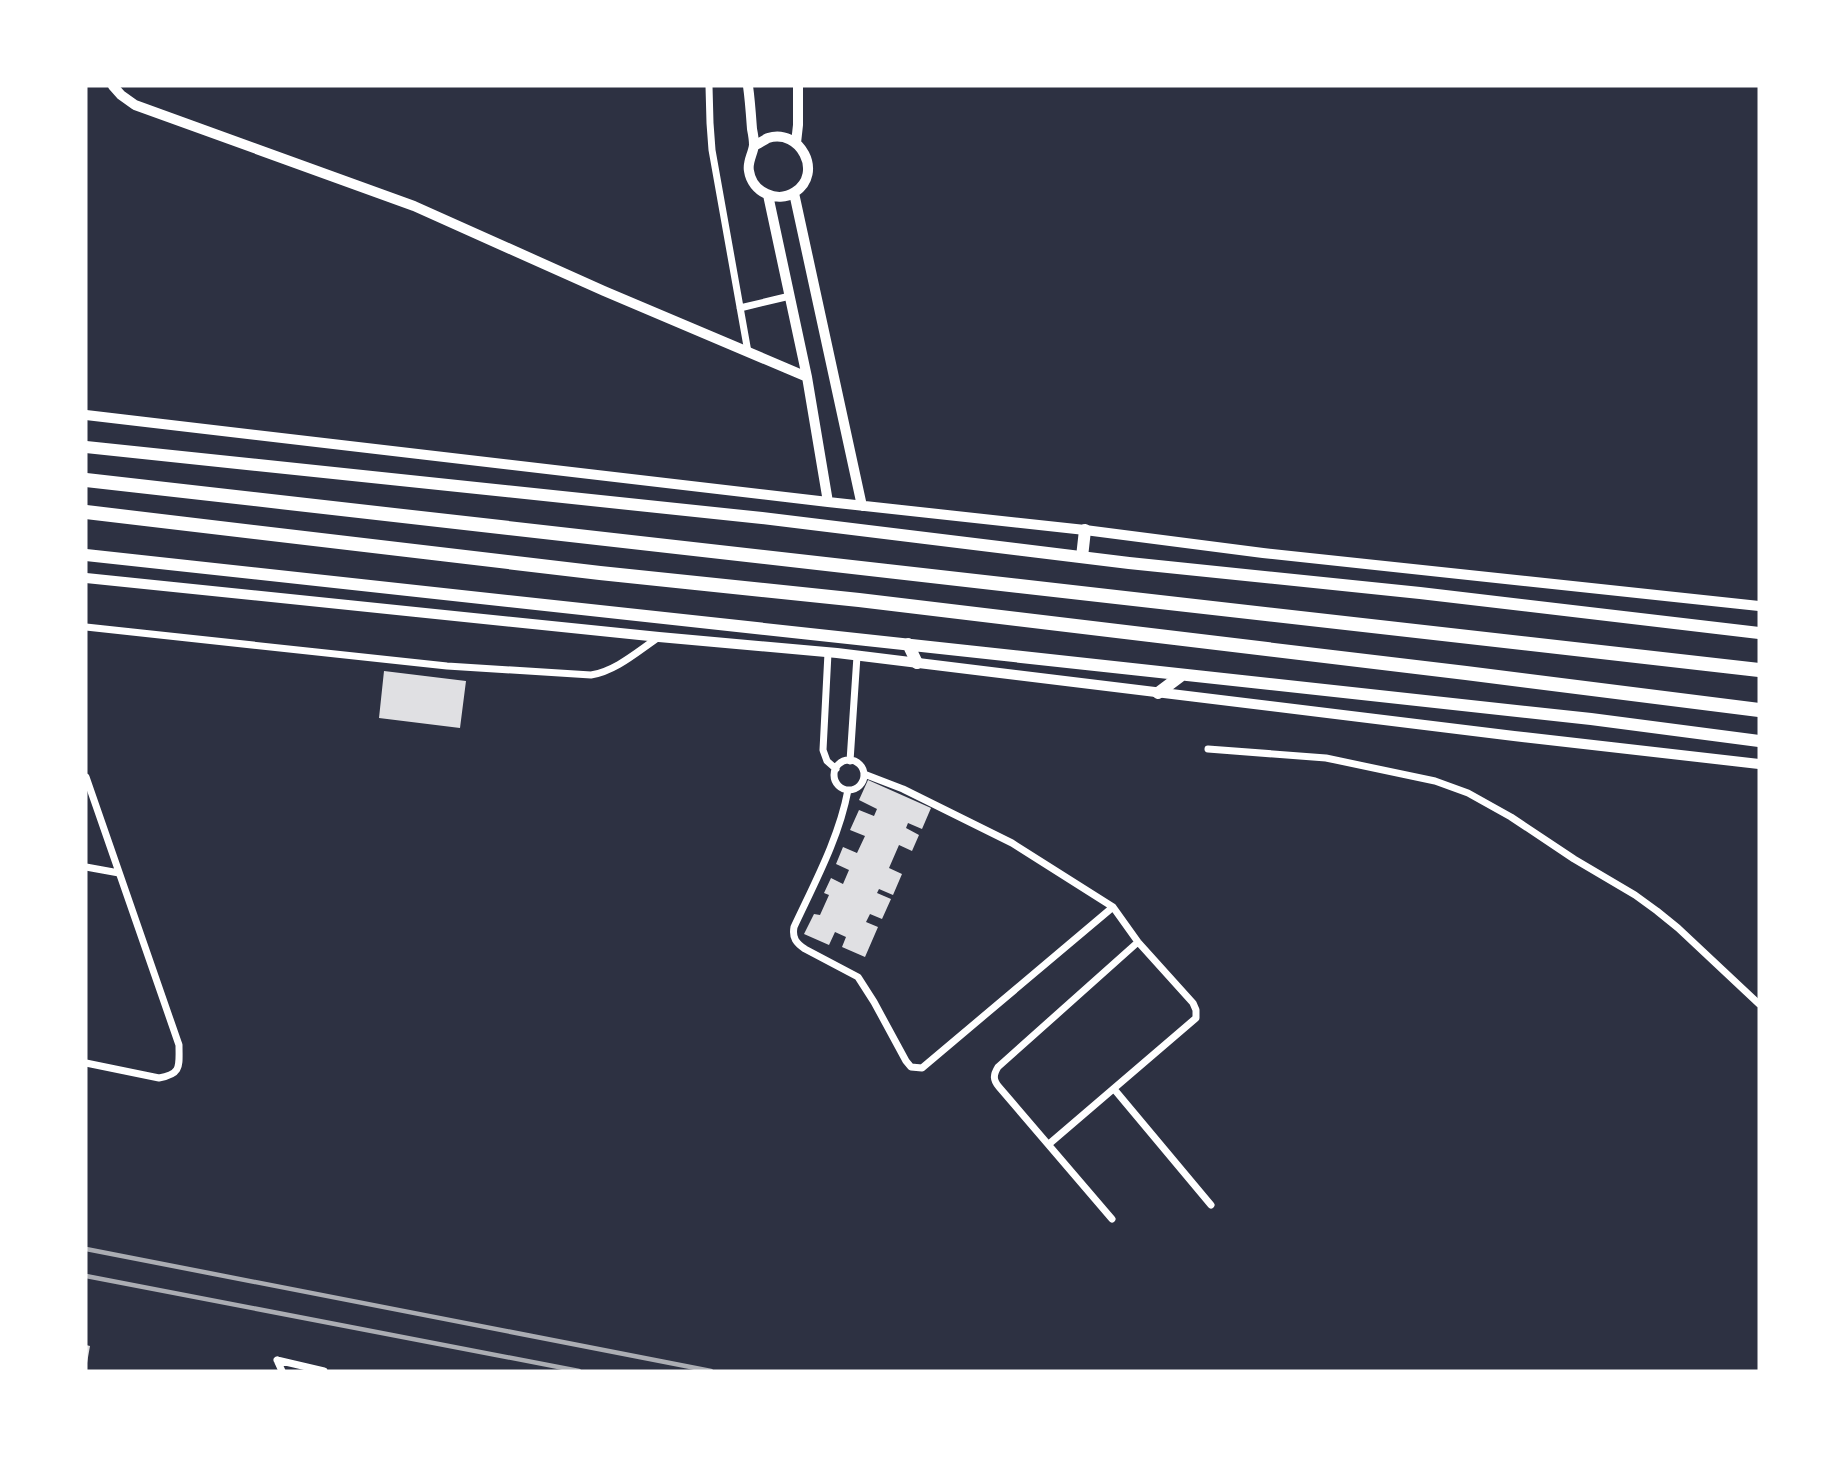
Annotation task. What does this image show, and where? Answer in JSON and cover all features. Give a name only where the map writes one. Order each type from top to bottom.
[{"type":"highway","points":[[86,447],[748,516],[1082,557],[1759,633]]},
{"type":"highway","points":[[86,480],[1759,670]]},
{"type":"highway","points":[[86,512],[586,572],[859,600],[1759,710]]},
{"type":"highway","points":[[1082,557],[1086,530]]},
{"type":"highway","points":[[86,555],[1528,712],[1759,741]]},
{"type":"highway","points":[[908,644],[917,663]]},
{"type":"highway","points":[[1158,693],[1182,675]]},
{"type":"street","points":[[113,86],[135,104],[414,206],[604,291],[807,377]]},
{"type":"street","points":[[709,86],[712,150],[748,352]]},
{"type":"street","points":[[748,86],[754,146],[748,163],[752,183],[768,195],[782,197],[794,193],[803,185],[808,174],[808,162],[804,151],[796,143],[783,137],[769,138],[754,146]]},
{"type":"street","points":[[796,143],[798,86]]},
{"type":"street","points":[[794,193],[862,506]]},
{"type":"street","points":[[768,195],[807,377],[828,502]]},
{"type":"street","points":[[740,308],[790,296]]},
{"type":"street","points":[[86,415],[1276,554],[1759,606]]},
{"type":"street","points":[[86,578],[857,656],[1759,764]]},
{"type":"street","points":[[86,627],[447,666],[591,675],[611,669],[659,637]]},
{"type":"street","points":[[828,653],[823,750],[827,761],[836,769]]},
{"type":"street","points":[[850,761],[857,656]]},
{"type":"street","points":[[1208,749],[1326,758],[1435,782],[1468,793],[1635,895],[1678,928],[1759,1004]]},
{"type":"street","points":[[840,763],[858,763],[863,774],[860,786],[848,790],[838,785],[834,776],[836,769],[840,763]]},
{"type":"street","points":[[863,774],[902,789],[1012,843],[1113,907],[1138,942],[1193,1003],[1196,1018],[1049,1144]]},
{"type":"street","points":[[86,777],[178,1045],[179,1062],[177,1070],[171,1076],[159,1078],[86,1063]]},
{"type":"street","points":[[848,790],[837,832],[794,927],[794,939],[805,949],[858,977],[906,1061],[917,1069],[922,1068],[1113,907]]},
{"type":"street","points":[[86,867],[119,873]]},
{"type":"street","points":[[1112,1219],[999,1087],[994,1074],[998,1067],[1138,942]]},
{"type":"street","points":[[1114,1089],[1211,1205]]},
{"type":"street","points":[[282,1371],[277,1360],[324,1371]]},
{"type":"building","points":[[384,671],[466,681],[460,728],[379,718]]},
{"type":"building","points":[[868,780],[931,808],[922,829],[908,823],[906,828],[919,835],[912,851],[899,845],[889,868],[902,874],[893,895],[879,889],[877,893],[891,899],[882,919],[870,914],[866,922],[878,927],[865,957],[842,947],[846,937],[835,932],[829,945],[804,934],[814,914],[820,915],[829,895],[824,893],[831,878],[843,884],[849,870],[836,864],[843,847],[857,853],[865,836],[850,830],[859,810],[874,816],[877,809],[859,800]]},
{"type":"building","points":[[86,1345],[90,1346],[87,1363],[86,1363]]},
{"type":"railway","points":[[86,1249],[711,1371]]},
{"type":"railway","points":[[86,1276],[579,1371]]}]
